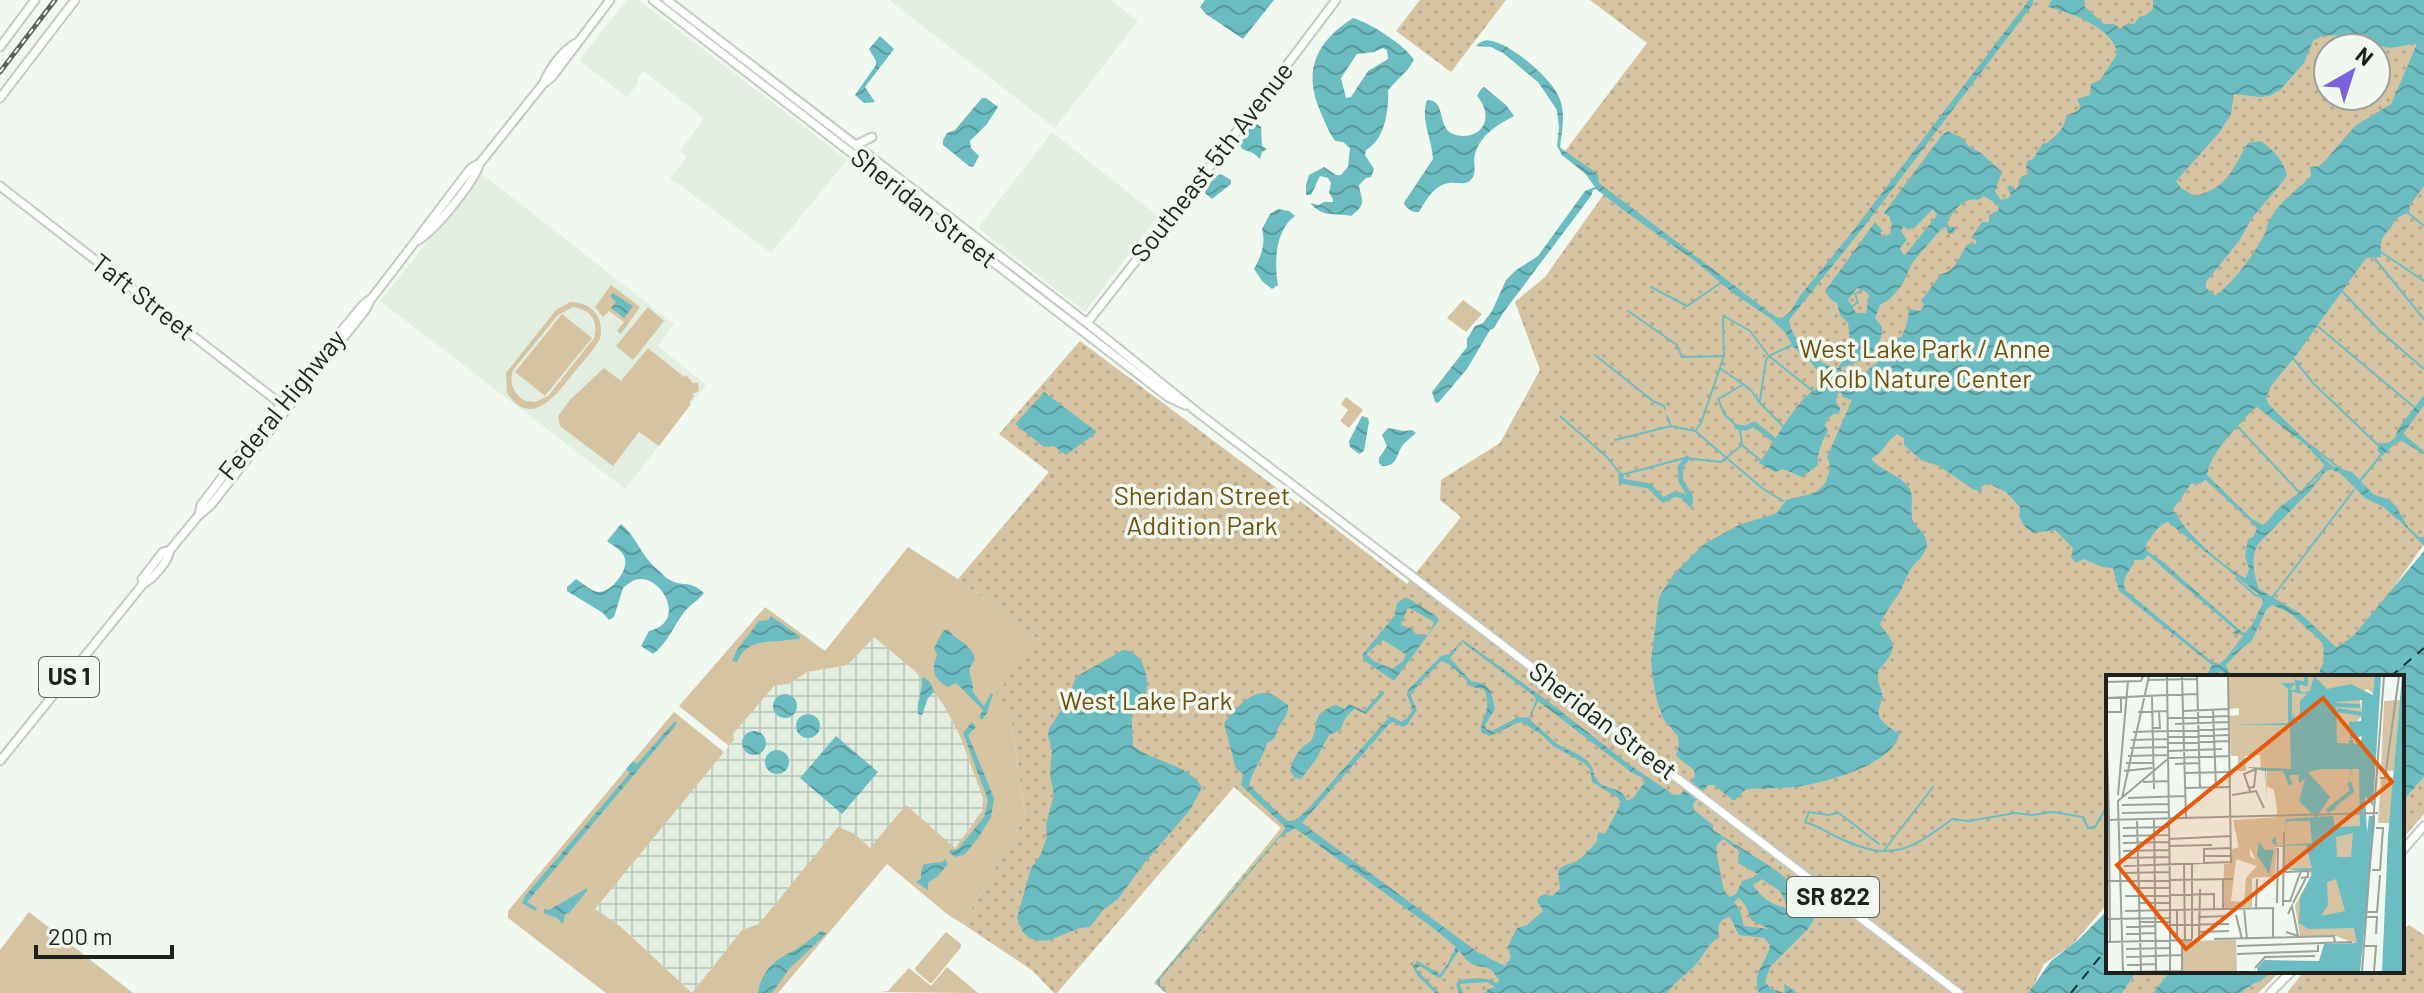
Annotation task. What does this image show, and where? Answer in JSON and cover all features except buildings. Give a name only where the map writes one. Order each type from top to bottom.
[{"type":"main road","points":[[0,47],[35,0]]},
{"type":"main road","points":[[0,98],[75,0]]},
{"type":"main road","name":"Federal Highway","points":[[0,761],[143,584],[142,579],[157,559],[170,550],[210,506],[283,406],[366,309],[417,241],[429,233],[446,212],[477,173],[480,163],[574,50],[576,43],[610,0]]},
{"type":"main road","name":"Sheridan Street","points":[[653,0],[920,205],[930,207],[1019,270],[1197,412],[1959,993]]},
{"type":"main road","name":"Sheridan Street","points":[[667,0],[919,193],[1168,397],[1197,412]]},
{"type":"main road","name":"Southeast 5th Avenue","points":[[1087,323],[1336,0]]},
{"type":"main road","points":[[812,122],[822,125],[851,148],[864,151]]},
{"type":"main road","points":[[856,145],[872,137]]},
{"type":"main road","points":[[867,164],[876,164],[919,193]]},
{"type":"main road","name":"Taft Street","points":[[0,186],[283,406]]},
{"type":"main road","points":[[2404,849],[2424,826]]},
{"type":"main road","points":[[2270,993],[2290,973]]},
{"type":"shaded area","points":[[627,0],[639,0],[847,160],[771,253],[670,178],[687,157],[680,150],[704,118],[643,71],[627,97],[579,60]]},
{"type":"shaded area","points":[[889,0],[1110,0],[1138,21],[1055,128]]},
{"type":"shaded area","points":[[1052,132],[1158,216],[1085,312],[978,228]]},
{"type":"shaded area","points":[[482,174],[674,324],[658,346],[706,385],[625,489],[380,301]]},
{"type":"shaded area","points":[[874,637],[915,671],[943,704],[960,736],[983,798],[982,811],[955,848],[870,848],[855,834],[838,828],[759,924],[742,930],[692,993],[621,927],[594,909],[734,740],[732,734],[774,686],[789,684],[807,672],[848,665]]},
{"type":"green space","points":[[1420,0],[1506,0],[1451,72],[1396,31]]},
{"type":"green space","name":"West Lake Park / Anne Kolb Nature Center","points":[[1590,0],[2424,0],[2424,544],[2332,675],[2106,675],[2106,905],[2073,944],[2044,964],[2030,993],[1167,993],[1154,983],[1281,828],[1234,787],[1057,993],[1033,971],[963,924],[1025,817],[1010,713],[993,697],[1040,640],[958,579],[1049,472],[999,434],[1080,341],[1298,504],[1300,501],[1407,584],[1461,517],[1440,500],[1441,480],[1500,443],[1540,370],[1515,302],[1545,277],[1606,191],[1562,155],[1647,43]]},
{"type":"green space","points":[[611,285],[640,307],[621,334],[617,331],[624,322],[609,311],[603,317],[595,307]]},
{"type":"green space","points":[[1463,300],[1482,314],[1466,332],[1447,318]]},
{"type":"green space","points":[[570,302],[590,308],[601,324],[600,339],[558,392],[534,409],[525,408],[507,393],[506,373],[556,310]],"holes":[[[573,307],[585,310],[592,317],[594,338],[548,396],[535,402],[525,401],[513,387],[513,370],[558,315]]]},
{"type":"green space","points":[[648,307],[664,321],[633,360],[616,346]]},
{"type":"green space","points":[[562,314],[592,338],[545,396],[515,372]]},
{"type":"green space","points":[[648,348],[684,377],[686,375],[693,383],[698,383],[699,391],[692,394],[691,404],[659,446],[639,432],[613,466],[560,426],[558,416],[570,400],[604,368],[621,381]]},
{"type":"green space","points":[[1346,397],[1363,410],[1349,428],[1340,421],[1348,410],[1341,404]]},
{"type":"green space","points":[[908,547],[958,579],[1040,640],[1010,713],[1025,817],[963,924],[887,864],[778,993],[692,993],[742,930],[759,924],[838,827],[855,834],[870,848],[906,805],[955,848],[982,811],[983,798],[960,736],[943,704],[915,671],[874,637],[848,665],[807,672],[789,684],[774,686],[733,734],[734,740],[729,746],[679,706],[765,607],[825,651]]},
{"type":"green space","points":[[674,712],[724,752],[595,909],[621,927],[692,993],[606,993],[508,918],[508,911]]},
{"type":"green space","points":[[2424,777],[2424,814],[2405,836],[2404,835],[2404,800]]},
{"type":"green space","points":[[29,912],[133,993],[0,993],[0,950]]},
{"type":"green space","points":[[2409,925],[2424,935],[2424,993],[2287,993],[2302,973],[2404,973],[2404,929]]},
{"type":"green space","points":[[946,932],[961,947],[930,983],[915,968]]},
{"type":"green space","points":[[947,967],[978,993],[881,992],[888,991],[909,968],[931,986]]},
{"type":"green space","points":[[2136,973],[2168,973],[2153,993],[2122,993]]},
{"type":"green space","points":[[2270,973],[2279,973],[2258,993],[2241,993],[2249,987]]},
{"type":"water","points":[[1205,0],[1274,0],[1243,39],[1206,14],[1200,7]]},
{"type":"water","points":[[2029,0],[2033,0],[1866,224],[1789,320],[1807,351],[1823,363],[1838,368],[1842,362],[1842,351],[1850,341],[1848,323],[1840,315],[1837,303],[1825,291],[1875,222],[1883,231],[1880,233],[1883,237],[1890,234],[1892,223],[1884,213],[1942,135],[1948,131],[1964,139],[1968,146],[2002,172],[1995,191],[2001,200],[2008,198],[2011,195],[2007,187],[2010,185],[2016,190],[2022,176],[2029,174],[2026,167],[2028,161],[2033,159],[2043,143],[2060,131],[2066,116],[2079,110],[2077,99],[2090,95],[2091,84],[2100,80],[2117,54],[2115,45],[2100,29],[2078,17],[2048,7],[2052,0],[2085,0],[2083,5],[2104,24],[2115,24],[2120,29],[2128,23],[2134,24],[2153,9],[2153,0],[2424,0],[2424,186],[2410,205],[2409,212],[2395,219],[2384,236],[2381,257],[2366,258],[2271,386],[2266,398],[2269,405],[2329,463],[2352,472],[2373,494],[2390,500],[2408,527],[2419,537],[2424,537],[2424,546],[2388,509],[2365,498],[2341,474],[2331,469],[2258,544],[2253,561],[2259,589],[2301,614],[2336,647],[2354,635],[2424,551],[2424,777],[2404,800],[2404,675],[2318,675],[2324,661],[2323,643],[2290,613],[2272,605],[2266,610],[2251,642],[2226,665],[2233,675],[2221,671],[2207,675],[2212,665],[2119,591],[2113,568],[2083,559],[2076,563],[2071,557],[2073,548],[2055,530],[2034,533],[2024,526],[2020,507],[2006,492],[1988,483],[1981,487],[1982,491],[1974,490],[1939,466],[1921,460],[1904,445],[1904,438],[1897,434],[1872,460],[1908,486],[1913,521],[1925,536],[1927,544],[1880,625],[1890,639],[1892,649],[1878,671],[1883,697],[1879,714],[1890,728],[1896,732],[1900,730],[1896,742],[1875,761],[1829,780],[1795,787],[1746,789],[1734,801],[1714,785],[1708,785],[1693,804],[1694,810],[1713,825],[1713,830],[1814,899],[1818,912],[1809,928],[1770,967],[1765,982],[1771,989],[1785,993],[1759,993],[1758,973],[1770,945],[1764,938],[1739,935],[1730,917],[1719,924],[1719,938],[1667,993],[1485,993],[1495,987],[1487,982],[1460,984],[1463,993],[1459,993],[1458,981],[1478,978],[1496,983],[1499,981],[1490,969],[1470,963],[1459,950],[1441,978],[1420,966],[1416,969],[1439,993],[1435,993],[1413,967],[1417,961],[1440,974],[1456,947],[1295,828],[1279,838],[1160,979],[1160,986],[1168,993],[1163,991],[1157,983],[1159,978],[1286,828],[1241,785],[1243,774],[1236,769],[1224,723],[1244,701],[1264,693],[1288,705],[1287,714],[1275,738],[1267,743],[1249,785],[1289,821],[1308,809],[1389,717],[1401,722],[1407,718],[1413,710],[1408,690],[1441,656],[1449,654],[1463,640],[1630,765],[1674,795],[1680,795],[1695,776],[1694,770],[1676,756],[1678,736],[1664,720],[1657,701],[1651,660],[1659,597],[1673,575],[1704,544],[1739,525],[1777,513],[1786,500],[1816,492],[1827,478],[1830,467],[1827,457],[1852,400],[1843,397],[1840,392],[1837,394],[1839,414],[1828,418],[1825,425],[1828,431],[1820,447],[1818,465],[1802,477],[1783,469],[1775,472],[1759,463],[1794,410],[1820,387],[1824,375],[1793,347],[1785,332],[1770,318],[1596,189],[1490,330],[1467,369],[1438,403],[1435,402],[1432,392],[1467,347],[1467,339],[1475,326],[1483,323],[1492,311],[1506,280],[1538,256],[1585,191],[1595,187],[1585,173],[1562,155],[1557,146],[1557,110],[1538,82],[1503,53],[1491,47],[1476,46],[1483,41],[1492,41],[1530,63],[1559,97],[1563,115],[1560,147],[1595,172],[1599,183],[1776,317],[1782,318],[1791,311]],"holes":[[[2312,32],[2392,32],[2392,47],[2417,44],[2392,102],[2392,112],[2378,112],[2355,126],[2323,163],[2310,167],[2311,176],[2278,208],[2250,258],[2215,295],[2206,288],[2206,282],[2287,174],[2277,155],[2261,141],[2248,143],[2228,176],[2215,188],[2195,196],[2176,181],[2219,133],[2231,114],[2234,94],[2260,97],[2280,90],[2304,63],[2312,43]],[[1984,196],[1998,205],[1999,210],[1989,215],[1989,222],[1982,222],[1971,238],[1976,240],[1976,244],[1968,244],[1954,267],[1941,274],[1921,301],[1923,308],[1920,311],[1909,309],[1907,325],[1901,337],[1895,339],[1889,354],[1867,371],[1859,391],[1855,391],[1841,370],[1870,354],[1879,343],[1882,327],[1875,318],[1880,305],[1902,285],[1912,263],[1942,228],[1946,227],[1952,234],[1955,231],[1947,221],[1960,205],[1968,200],[1978,200]],[[1933,209],[1937,215],[1905,255],[1900,248],[1907,240],[1901,231],[1903,227],[1913,229]],[[1857,288],[1869,295],[1866,313],[1856,313],[1848,300]],[[2257,407],[2307,446],[2325,466],[2316,480],[2282,505],[2263,525],[2252,519],[2207,475],[2219,448]],[[2206,479],[2257,529],[2248,539],[2245,556],[2249,569],[2246,578],[2207,549],[2172,511],[2191,484]],[[2168,522],[2261,596],[2263,603],[2248,633],[2242,632],[2146,550],[2146,544],[2158,528]],[[2148,555],[2234,628],[2236,630],[2232,633],[2243,635],[2234,652],[2219,664],[2211,661],[2124,589],[2134,560],[2143,560]],[[1462,642],[1534,696],[1536,700],[1529,718],[1518,717],[1492,731],[1486,729],[1485,725],[1495,709],[1491,692],[1485,684],[1471,681],[1450,658]],[[1441,661],[1446,663],[1472,687],[1484,689],[1487,708],[1481,732],[1490,736],[1522,722],[1553,746],[1584,763],[1590,769],[1592,782],[1621,803],[1605,834],[1599,832],[1597,835],[1597,843],[1579,860],[1560,869],[1560,889],[1552,896],[1545,894],[1539,897],[1537,901],[1543,911],[1527,925],[1517,928],[1508,946],[1511,958],[1505,966],[1479,953],[1302,823],[1390,723],[1402,727],[1407,725],[1417,710],[1411,693]],[[1538,701],[1646,780],[1633,798],[1627,801],[1621,793],[1601,784],[1586,760],[1556,743],[1530,718]],[[1723,839],[1739,851],[1738,863],[1758,874],[1742,881],[1736,894],[1730,897],[1724,891],[1717,845]],[[1762,879],[1780,892],[1787,908],[1772,903],[1760,894],[1753,885]],[[1738,898],[1741,900],[1751,920],[1769,929],[1744,926],[1740,910],[1734,902]]]},
{"type":"water","points":[[1353,18],[1360,20],[1395,42],[1414,60],[1388,90],[1382,132],[1365,155],[1374,169],[1371,177],[1359,185],[1362,205],[1351,216],[1325,213],[1310,203],[1333,202],[1328,178],[1320,176],[1311,195],[1306,195],[1309,175],[1324,167],[1341,175],[1348,167],[1350,148],[1343,142],[1335,141],[1315,98],[1313,84],[1316,59],[1340,27]],"holes":[[[1383,48],[1387,50],[1388,59],[1368,71],[1351,97],[1346,98],[1341,78],[1357,54]]]},
{"type":"water","points":[[880,36],[894,49],[865,87],[875,102],[864,103],[855,95],[876,65],[869,49]]},
{"type":"water","points":[[1484,87],[1514,116],[1481,141],[1475,154],[1471,179],[1466,183],[1449,183],[1439,187],[1419,212],[1410,210],[1405,201],[1433,159],[1426,122],[1427,100],[1437,105],[1450,132],[1472,135],[1479,131],[1485,120],[1483,104],[1477,96]]},
{"type":"water","points":[[982,98],[998,107],[970,141],[971,148],[979,156],[973,167],[943,145],[943,140]]},
{"type":"water","points":[[1257,124],[1261,127],[1262,146],[1267,149],[1260,159],[1242,149],[1239,143]]},
{"type":"water","points":[[1221,174],[1231,180],[1231,184],[1212,199],[1205,193],[1206,190],[1213,179]]},
{"type":"water","points":[[1278,209],[1295,216],[1288,222],[1280,238],[1276,257],[1278,285],[1272,289],[1254,269],[1262,250],[1262,229],[1270,214]]},
{"type":"water","points":[[613,293],[633,306],[624,318],[611,308],[616,302],[610,296]]},
{"type":"water","points":[[1044,392],[1097,432],[1066,455],[1054,446],[1044,447],[1015,424]]},
{"type":"water","points":[[2424,395],[2424,405],[2403,434],[2424,454],[2402,441],[2382,456],[2377,450],[2380,444],[2395,438],[2398,429]]},
{"type":"water","points":[[1362,416],[1369,422],[1364,451],[1359,454],[1350,447],[1349,441]]},
{"type":"water","points":[[1388,428],[1416,433],[1402,446],[1393,463],[1382,466],[1379,458],[1387,446],[1382,435]]},
{"type":"water","points":[[621,524],[665,577],[692,585],[704,593],[685,611],[653,654],[641,646],[649,631],[667,619],[669,610],[663,593],[656,585],[640,579],[629,583],[623,588],[614,617],[609,620],[567,591],[576,579],[598,592],[608,589],[618,580],[625,559],[607,541]]},
{"type":"water","points":[[1406,597],[1439,620],[1428,635],[1394,681],[1365,661],[1362,655],[1395,615],[1397,603]],"holes":[[[1410,608],[1434,622],[1428,635],[1416,634],[1401,625]],[[1383,640],[1406,654],[1403,661],[1392,669],[1366,654]]]},
{"type":"water","points":[[771,616],[800,639],[754,644],[744,650],[737,662],[732,661],[759,621],[768,620]]},
{"type":"water","points":[[948,629],[973,653],[975,659],[969,669],[972,691],[984,706],[993,694],[982,720],[979,717],[983,710],[960,686],[956,683],[948,687],[935,673],[937,655],[934,648],[943,631]]},
{"type":"water","points":[[1123,650],[1140,659],[1147,679],[1145,696],[1132,714],[1133,746],[1188,773],[1202,787],[1190,810],[1118,899],[1103,910],[1090,927],[1037,941],[1023,932],[1017,918],[1031,868],[1040,856],[1047,837],[1046,824],[1054,795],[1050,775],[1052,750],[1049,729],[1066,704],[1076,677]]},
{"type":"water","points":[[924,677],[934,692],[928,698],[922,715],[918,714],[918,709],[921,679]]},
{"type":"water","points":[[1383,690],[1384,694],[1366,714],[1354,709],[1346,717],[1340,730],[1329,735],[1301,779],[1295,778],[1290,771],[1293,762],[1312,739],[1322,712],[1336,705],[1345,709],[1349,704],[1364,711]]},
{"type":"water","points":[[785,694],[794,697],[797,706],[794,715],[785,718],[776,715],[773,706],[776,697]]},
{"type":"water","points":[[808,714],[817,717],[820,726],[817,735],[808,738],[799,735],[796,726],[799,717]]},
{"type":"water","points":[[677,722],[675,726],[527,902],[537,908],[536,911],[522,903],[630,773],[626,769],[633,761],[637,764]]},
{"type":"water","points":[[972,722],[976,727],[968,735],[994,798],[991,817],[978,838],[965,854],[955,857],[950,850],[959,848],[984,817],[988,800],[963,733]]},
{"type":"water","points":[[749,731],[759,731],[766,738],[766,748],[759,755],[749,755],[742,748],[742,738]]},
{"type":"water","points":[[836,736],[878,772],[842,814],[800,778]]},
{"type":"water","points":[[777,750],[786,753],[789,762],[786,771],[777,774],[768,771],[765,762],[768,753]]},
{"type":"water","points":[[945,859],[948,864],[928,883],[928,890],[916,882],[921,878],[924,864]]},
{"type":"water","points":[[587,888],[569,913],[565,914],[563,924],[543,913],[545,909],[549,910]]},
{"type":"water","points":[[2106,912],[2106,973],[2136,973],[2122,993],[2028,993],[2051,961]]},
{"type":"water","points":[[821,931],[825,935],[789,969],[772,993],[758,993],[765,974],[773,964]]},
{"type":"water","points":[[2168,973],[2270,973],[2241,993],[2153,993]]},
{"type":"water","points":[[1784,984],[1798,993],[1785,993]]},
{"type":"waterway","points":[[2406,211],[2424,226]]},
{"type":"waterway","points":[[2381,252],[2424,281]]},
{"type":"waterway","points":[[2375,259],[2424,319]]},
{"type":"waterway","points":[[1651,287],[1687,306],[1722,282]]},
{"type":"waterway","points":[[1851,307],[1858,302],[1855,294],[1862,290]]},
{"type":"waterway","points":[[2341,290],[2379,330],[2424,369]]},
{"type":"waterway","points":[[1628,311],[1677,345],[1682,357],[1724,356]]},
{"type":"waterway","points":[[1695,431],[1701,423],[1724,356],[1724,316],[1750,331],[1769,356],[1814,392]]},
{"type":"waterway","points":[[2315,324],[2414,407]]},
{"type":"waterway","points":[[1760,400],[1766,360],[1794,344]]},
{"type":"waterway","points":[[1595,355],[1665,409]]},
{"type":"waterway","points":[[2292,357],[2314,384],[2380,447]]},
{"type":"waterway","points":[[1721,369],[1750,389],[1784,427]]},
{"type":"waterway","points":[[1744,384],[1718,399],[1725,415],[1740,429],[1742,445],[1760,460]]},
{"type":"waterway","points":[[1560,416],[1607,457],[1621,475],[1685,458],[1721,462],[1742,445]]},
{"type":"waterway","points":[[1667,416],[1671,426]]},
{"type":"waterway","points":[[1737,427],[1746,428],[1754,424],[1773,439]]},
{"type":"waterway","points":[[1615,440],[1671,426],[1695,431],[1762,488],[1783,501]]},
{"type":"waterway","points":[[2238,427],[2299,492]]},
{"type":"waterway","points":[[2310,445],[2343,471]]},
{"type":"waterway","points":[[2360,481],[2381,455]]},
{"type":"waterway","points":[[1621,475],[1621,481],[1649,486],[1663,500],[1675,494],[1683,496],[1690,504],[1691,498],[1681,481],[1680,467],[1687,458]]},
{"type":"waterway","points":[[2304,489],[2324,468]]},
{"type":"waterway","points":[[2206,479],[2254,523]]},
{"type":"waterway","points":[[2271,599],[2354,490]]},
{"type":"waterway","points":[[2384,506],[2397,518]]},
{"type":"waterway","points":[[2162,566],[2236,629]]},
{"type":"waterway","points":[[2236,578],[2255,595],[2263,597]]},
{"type":"waterway","points":[[2228,657],[2251,627]]},
{"type":"waterway","points":[[1885,849],[1933,787]]},
{"type":"waterway","points":[[1879,844],[1839,813],[1809,812],[1805,822],[1857,845],[1886,851],[1899,850],[1924,839],[1952,819],[1969,821],[2015,813],[2032,815],[2053,812],[2083,817],[2088,828],[2095,827],[2106,808]]},
{"type":"ferry route","points":[[2392,675],[2424,648]]},
{"type":"ferry route","points":[[2071,993],[2106,949]]},
{"type":"railway","points":[[0,72],[55,0]]},
{"type":"park label","name":"Sheridan Street Addition Park","points":[[1202,511]]},
{"type":"park label","name":"West Lake Park","points":[[1146,701]]}]
